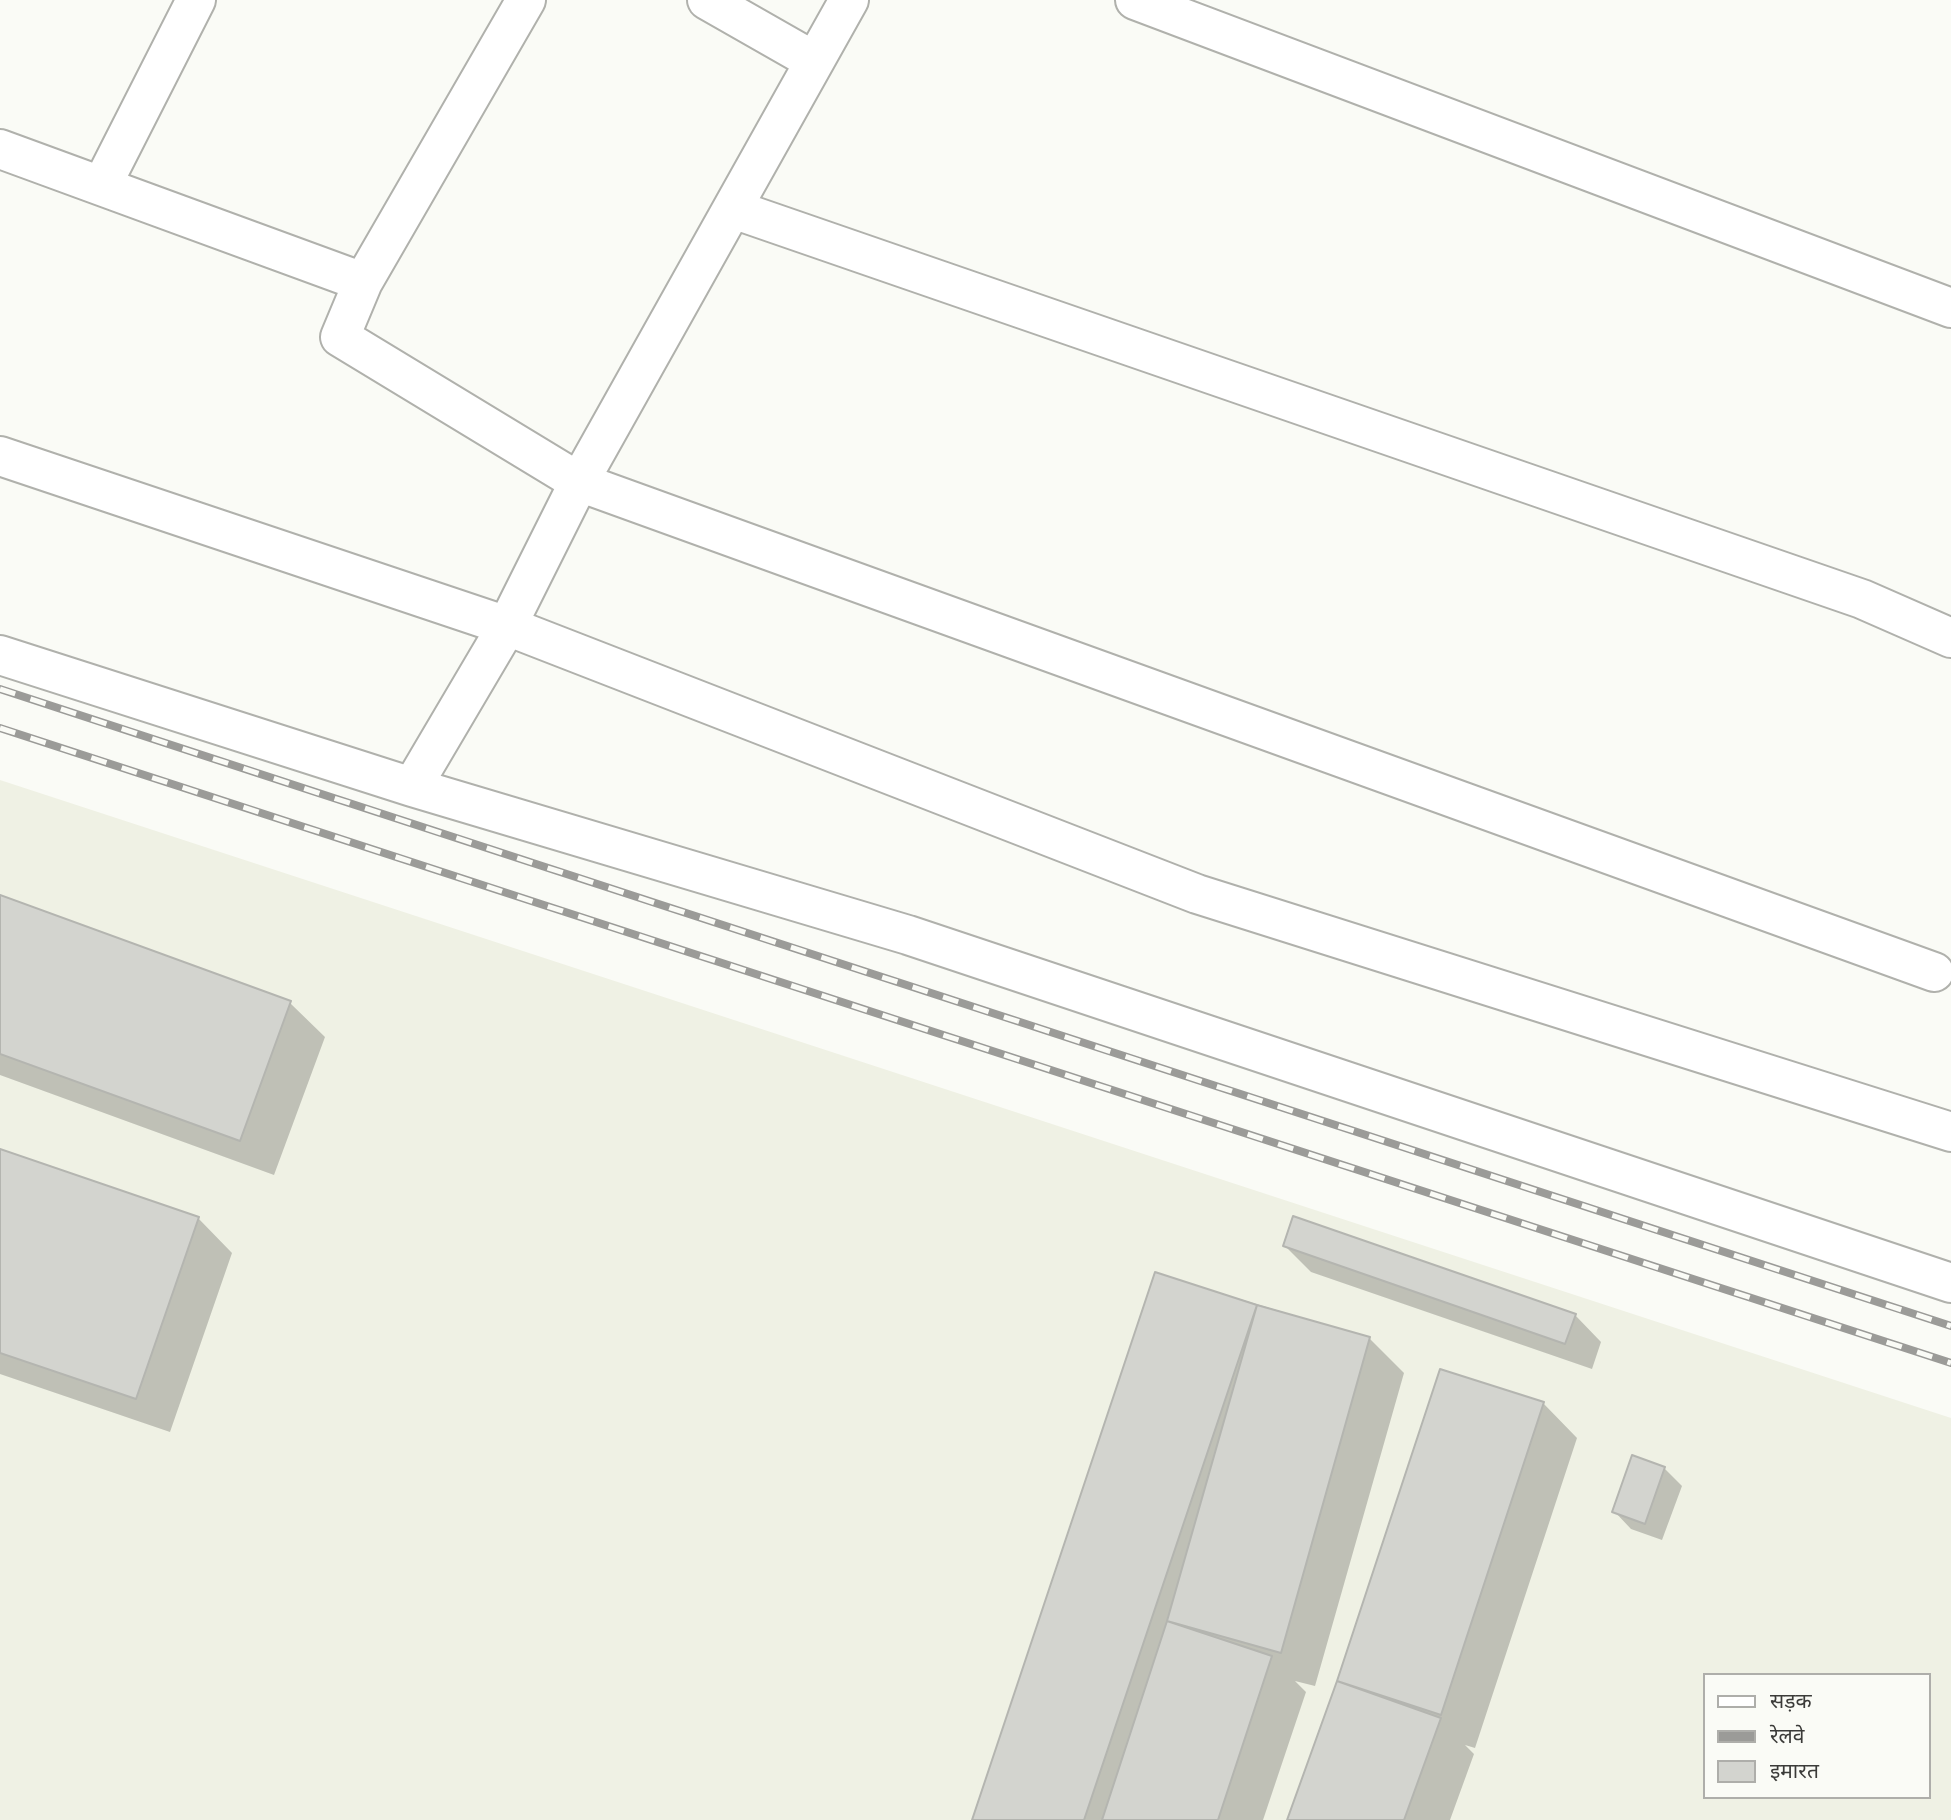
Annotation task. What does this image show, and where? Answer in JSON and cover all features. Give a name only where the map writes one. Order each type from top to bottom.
[{"type":"street","points":[[526,0],[363,282],[340,337],[579,482],[1934,972]]},
{"type":"street","points":[[707,0],[814,61]]},
{"type":"street","points":[[412,787],[507,626],[579,482],[849,0]]},
{"type":"street","points":[[1135,0],[1951,308]]},
{"type":"street","points":[[102,185],[181,5]]},
{"type":"street","points":[[0,149],[363,282]]},
{"type":"street","points":[[733,209],[1862,599],[1951,638]]},
{"type":"street","points":[[0,456],[507,626],[1197,894],[1951,1132]]},
{"type":"street","points":[[0,655],[412,787],[908,935],[1951,1283]]},
{"type":"shaded area","points":[[0,780],[1951,1418],[1951,1820],[0,1820]]},
{"type":"building","points":[[0,895],[291,1001],[240,1141],[0,1054]]},
{"type":"building","points":[[0,1149],[199,1217],[136,1399],[0,1353]]},
{"type":"building","points":[[1293,1216],[1576,1314],[1565,1344],[1283,1246]]},
{"type":"building","points":[[1155,1272],[1257,1305],[1084,1820],[972,1820]]},
{"type":"building","points":[[1257,1305],[1370,1337],[1281,1653],[1167,1621]]},
{"type":"building","points":[[1440,1369],[1544,1402],[1441,1715],[1337,1681]]},
{"type":"building","points":[[1632,1455],[1665,1467],[1645,1524],[1612,1512]]},
{"type":"building","points":[[1167,1621],[1272,1656],[1218,1820],[1102,1820]]},
{"type":"building","points":[[1337,1681],[1441,1718],[1404,1820],[1287,1820]]},
{"type":"railway","points":[[0,689],[1951,1326]]},
{"type":"railway","points":[[0,728],[1951,1363]]}]
